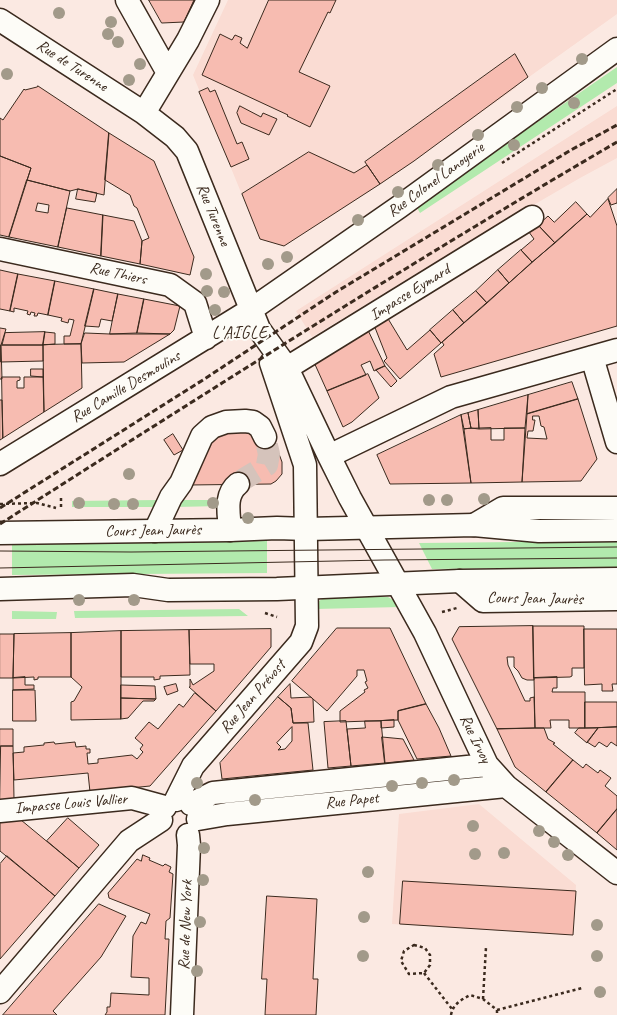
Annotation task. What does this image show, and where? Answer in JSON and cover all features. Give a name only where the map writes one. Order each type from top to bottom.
[{"type":"street","points":[[127,0],[168,73]]},
{"type":"street","points":[[144,114],[188,40],[208,0]]},
{"type":"street","name":"Rue de Turenne","points":[[0,20],[144,114]]},
{"type":"street","name":"Rue Colonel Lanoyerie","points":[[252,309],[399,207],[617,49]]},
{"type":"street","name":"Rue Turenne","points":[[144,114],[175,137],[188,151],[252,309],[305,465],[307,529]]},
{"type":"street","name":"Impasse Eymard","points":[[287,368],[532,217]]},
{"type":"street","name":"Rue Thiers","points":[[0,249],[170,285],[195,303],[206,338]]},
{"type":"street","name":"Rue Camille Desmoulins","points":[[0,464],[252,309]]},
{"type":"street","name":"Rue Turenne","points":[[261,332],[287,368],[329,456],[366,528]]},
{"type":"street","points":[[329,456],[451,397],[617,350]]},
{"type":"street","points":[[592,358],[617,442]]},
{"type":"street","points":[[155,531],[171,497],[181,483],[202,436],[212,428],[226,422],[245,421],[253,422],[260,427],[265,437]]},
{"type":"street","points":[[230,530],[229,496],[232,489],[238,484]]},
{"type":"street","name":"Cours Jean Jaurès","points":[[474,525],[503,508],[617,508]]},
{"type":"street","name":"Cours Jean Jaurès","points":[[0,533],[474,525],[539,531],[617,530]]},
{"type":"street","points":[[366,528],[396,583]]},
{"type":"street","points":[[306,587],[307,529]]},
{"type":"street","name":"Cours Jean Jaurès","points":[[0,589],[132,585],[168,590],[277,589],[460,581],[617,579]]},
{"type":"street","name":"Cours Jean Jaurès","points":[[460,581],[483,601],[617,599]]},
{"type":"street","name":"Rue Irvoy","points":[[396,583],[428,641],[486,765],[506,786],[617,873]]},
{"type":"street","name":"Rue Jean Prévost","points":[[180,814],[193,766],[300,642],[307,626],[306,587]]},
{"type":"street","name":"Rue Papet","points":[[180,814],[213,793],[486,765]]},
{"type":"street","name":"Rue Papet","points":[[180,814],[227,814],[506,786]]},
{"type":"street","name":"Impasse Louis Vallier","points":[[0,811],[132,798],[180,814]]},
{"type":"street","points":[[0,992],[129,841],[180,814]]},
{"type":"street","name":"Rue de New York","points":[[180,814],[189,845],[182,1015]]},
{"type":"path","points":[[414,945],[425,948],[430,955],[430,965],[424,973],[409,974],[401,961],[404,951],[414,945]]},
{"type":"path","points":[[483,999],[486,947]]},
{"type":"path","points":[[424,973],[452,1009]]},
{"type":"path","points":[[497,1010],[582,988]]},
{"type":"path","points":[[451,1015],[452,1009],[461,1000],[470,995],[483,999],[497,1010]]},
{"type":"path","points":[[497,1010],[497,1015]]},
{"type":"shaded area","points":[[228,0],[617,0],[617,14],[516,85],[517,87],[391,177],[284,246],[260,239],[193,75]]},
{"type":"shaded area","points":[[617,106],[617,158],[449,254],[312,337],[296,311]]},
{"type":"shaded area","points":[[479,804],[576,885],[573,935],[392,924],[399,814]]},
{"type":"green space","points":[[617,67],[617,83],[420,213],[416,206]]},
{"type":"green space","points":[[158,500],[156,507],[72,507],[72,501]]},
{"type":"green space","points":[[177,500],[222,500],[222,506],[175,507]]},
{"type":"green space","points":[[267,541],[267,573],[12,575],[12,544]]},
{"type":"green space","points":[[617,541],[617,567],[432,569],[419,543]]},
{"type":"green space","points":[[328,597],[388,597],[401,607],[315,609],[320,601]]},
{"type":"green space","points":[[239,609],[248,616],[75,618],[74,611]]},
{"type":"green space","points":[[12,611],[57,612],[56,619],[12,619]]},
{"type":"building","points":[[149,0],[194,0],[184,22],[162,23]]},
{"type":"building","points":[[269,0],[336,0],[330,13],[328,12],[299,72],[330,86],[310,127],[287,116],[288,115],[202,75],[220,34],[232,40],[235,35],[242,38],[240,43],[247,48]]},
{"type":"building","points":[[515,54],[528,77],[414,161],[380,184],[365,162]]},
{"type":"building","points":[[38,86],[109,133],[104,195],[78,189],[70,191],[27,180],[31,168],[0,156],[0,118],[3,120],[24,89]]},
{"type":"building","points":[[208,88],[210,92],[215,90],[237,144],[242,142],[249,159],[231,167],[199,92]]},
{"type":"building","points":[[240,106],[261,117],[263,113],[277,119],[269,135],[241,123],[237,113]]},
{"type":"building","points":[[109,133],[154,161],[194,257],[190,275],[140,264],[142,241],[149,238],[130,195],[105,180]]},
{"type":"building","points":[[309,152],[354,173],[367,165],[380,184],[284,246],[260,239],[242,194]]},
{"type":"building","points":[[0,156],[31,168],[9,237],[0,235]]},
{"type":"building","points":[[27,180],[70,191],[58,247],[9,237]],"holes":[[[38,203],[49,205],[48,213],[36,211]]]},
{"type":"building","points":[[78,189],[97,193],[95,202],[76,199]]},
{"type":"building","points":[[617,189],[617,203],[611,205],[608,198]]},
{"type":"building","points":[[608,199],[617,226],[617,326],[441,377],[434,354],[444,345],[442,342],[587,214],[590,217]]},
{"type":"building","points":[[576,202],[587,214],[555,243],[538,225],[548,216],[554,222]]},
{"type":"building","points":[[67,208],[103,215],[101,256],[58,247]]},
{"type":"building","points":[[103,215],[134,221],[142,241],[140,264],[101,256]]},
{"type":"building","points":[[538,225],[555,243],[532,262],[521,250],[534,239],[526,228]]},
{"type":"building","points":[[521,250],[532,262],[509,283],[498,270]]},
{"type":"building","points":[[0,270],[18,274],[10,311],[0,309]]},
{"type":"building","points":[[498,270],[509,283],[487,303],[476,291]]},
{"type":"building","points":[[18,274],[55,281],[48,315],[38,313],[37,316],[34,316],[35,313],[31,312],[30,315],[27,314],[28,311],[14,308],[14,312],[10,311]]},
{"type":"building","points":[[55,281],[94,289],[81,344],[64,344],[64,336],[70,336],[74,320],[69,319],[68,323],[61,321],[62,318],[48,315]]},
{"type":"building","points":[[94,289],[118,294],[112,321],[101,319],[99,327],[85,326]]},
{"type":"building","points":[[476,291],[487,303],[464,323],[453,310]]},
{"type":"building","points":[[118,294],[144,299],[137,333],[110,334]]},
{"type":"building","points":[[144,299],[180,306],[174,330],[170,334],[137,333]]},
{"type":"building","points":[[453,310],[464,323],[441,343],[430,330]]},
{"type":"building","points":[[387,317],[407,350],[430,330],[441,343],[400,379],[384,361],[387,358],[374,325]]},
{"type":"building","points":[[366,326],[385,366],[374,371],[370,361],[361,365],[366,375],[327,391],[313,360]]},
{"type":"building","points":[[0,328],[6,329],[1,345],[2,379],[0,379]]},
{"type":"building","points":[[45,332],[55,333],[55,344],[43,345]]},
{"type":"building","points":[[45,332],[43,345],[2,345],[5,333]]},
{"type":"building","points":[[85,333],[170,334],[124,362],[82,363],[81,344]]},
{"type":"building","points":[[81,344],[82,388],[44,412],[43,345]]},
{"type":"building","points":[[1,345],[43,345],[43,361],[1,362]]},
{"type":"building","points":[[385,366],[397,381],[391,387],[376,370]]},
{"type":"building","points":[[31,369],[43,369],[43,377],[31,376]]},
{"type":"building","points":[[368,374],[379,398],[352,422],[343,427],[327,391]]},
{"type":"building","points":[[2,377],[20,377],[20,380],[17,381],[17,388],[24,388],[24,377],[43,377],[44,412],[3,438]]},
{"type":"building","points":[[572,382],[578,399],[527,414],[528,395]]},
{"type":"building","points":[[528,395],[525,428],[479,429],[478,410]]},
{"type":"building","points":[[578,399],[597,459],[581,481],[522,482],[527,414]],"holes":[[[533,416],[539,416],[541,426],[544,427],[547,439],[527,438],[528,431],[533,431],[535,420],[533,420]]]},
{"type":"building","points":[[0,400],[2,400],[3,438],[0,440]]},
{"type":"building","points":[[478,410],[479,429],[471,428],[468,413]]},
{"type":"building","points":[[468,413],[471,428],[464,429],[461,415]]},
{"type":"building","points":[[461,415],[471,483],[390,484],[377,455]]},
{"type":"building","points":[[491,428],[491,440],[504,440],[504,428],[525,428],[522,482],[471,483],[464,429]]},
{"type":"building","points":[[213,432],[258,432],[272,435],[282,462],[282,474],[271,484],[189,485]]},
{"type":"building","points":[[173,434],[183,450],[174,455],[164,440]]},
{"type":"building","points":[[533,626],[584,626],[584,668],[572,668],[572,676],[570,677],[534,678]]},
{"type":"building","points":[[533,626],[534,680],[522,678],[514,667],[514,657],[507,657],[508,665],[525,701],[530,701],[530,698],[534,697],[535,728],[497,729],[452,639],[459,627]]},
{"type":"building","points":[[337,628],[390,628],[426,704],[398,711],[398,720],[340,722],[340,711],[368,688],[365,682],[367,681],[364,670],[357,670],[357,676],[327,711],[292,681]]},
{"type":"building","points":[[271,629],[271,647],[216,711],[189,687],[190,679],[193,685],[214,671],[214,664],[190,664],[189,630]]},
{"type":"building","points":[[584,629],[617,629],[617,684],[612,684],[613,691],[602,691],[602,684],[585,685]]},
{"type":"building","points":[[189,630],[190,675],[160,676],[160,679],[154,680],[154,677],[121,677],[121,631]]},
{"type":"building","points":[[121,631],[121,719],[71,720],[71,702],[74,701],[82,687],[71,677],[71,633]]},
{"type":"building","points":[[71,633],[71,677],[38,677],[38,679],[34,680],[34,677],[13,678],[14,634]]},
{"type":"building","points":[[0,634],[14,634],[13,678],[0,678]]},
{"type":"building","points":[[25,677],[25,685],[34,685],[34,689],[13,690],[13,678]]},
{"type":"building","points":[[557,677],[557,688],[553,688],[552,692],[585,692],[585,728],[569,728],[569,720],[550,720],[551,728],[535,728],[534,678]]},
{"type":"building","points":[[176,684],[178,691],[167,695],[164,687]]},
{"type":"building","points":[[290,684],[291,698],[311,697],[313,699],[314,722],[293,723],[291,708],[278,697]]},
{"type":"building","points":[[121,685],[155,686],[156,699],[121,698]]},
{"type":"building","points":[[13,690],[35,690],[36,721],[13,721]]},
{"type":"building","points":[[195,693],[216,711],[150,786],[90,792],[88,773],[14,780],[13,753],[24,752],[24,747],[44,745],[44,743],[54,742],[55,744],[75,742],[76,747],[86,746],[86,749],[90,749],[90,753],[87,753],[88,764],[98,763],[98,759],[132,755],[137,759],[143,752],[140,749],[143,745],[135,738],[149,722],[158,729],[179,704],[183,707]]},
{"type":"building","points":[[278,697],[291,708],[293,723],[308,723],[313,770],[222,779],[220,763]],"holes":[[[292,727],[292,741],[285,749],[278,750],[281,747],[277,743]]]},
{"type":"building","points":[[121,698],[156,699],[154,701],[143,701],[128,718],[121,719]]},
{"type":"building","points":[[585,702],[617,702],[617,727],[585,728]]},
{"type":"building","points":[[426,704],[439,728],[451,756],[417,759],[398,720],[398,711]]},
{"type":"building","points":[[394,720],[394,727],[381,728],[381,721]]},
{"type":"building","points":[[346,721],[351,766],[328,768],[324,722]]},
{"type":"building","points":[[365,721],[381,721],[385,763],[351,766],[347,729],[365,728]]},
{"type":"building","points":[[617,727],[617,746],[611,742],[607,747],[599,742],[595,747],[587,742],[598,728]]},
{"type":"building","points":[[544,728],[548,739],[555,743],[553,744],[573,760],[546,792],[515,767],[497,729]]},
{"type":"building","points":[[579,728],[598,728],[587,743],[575,733]]},
{"type":"building","points":[[0,729],[13,729],[13,746],[0,746]]},
{"type":"building","points":[[382,737],[403,739],[414,760],[385,763]]},
{"type":"building","points":[[1,746],[13,746],[14,799],[0,801]]},
{"type":"building","points":[[573,760],[583,768],[586,764],[598,773],[600,770],[611,778],[605,786],[617,796],[617,809],[597,833],[546,792]]},
{"type":"building","points":[[617,809],[617,850],[597,833]]},
{"type":"building","points":[[68,818],[99,845],[79,868],[47,841]]},
{"type":"building","points":[[21,820],[79,868],[55,896],[0,851],[0,822]]},
{"type":"building","points":[[143,855],[150,858],[149,860],[163,866],[165,864],[171,867],[169,872],[173,874],[170,918],[166,921],[165,939],[169,939],[165,1015],[105,1015],[107,1012],[107,1007],[110,1007],[111,993],[149,995],[149,978],[131,977],[133,936],[141,922],[146,924],[150,914],[109,898],[108,893],[137,859],[141,861]]},
{"type":"building","points":[[7,856],[55,896],[0,959],[0,864]]},
{"type":"building","points":[[403,881],[576,891],[573,935],[400,924]]},
{"type":"building","points":[[267,896],[317,899],[313,979],[318,979],[316,1015],[265,1015],[267,979],[262,979]]},
{"type":"building","points":[[99,904],[126,916],[101,957],[53,1011],[57,1015],[3,1015]]},
{"type":"tunnel","points":[[238,484],[267,465],[269,454],[265,437]]},
{"type":"tram line","points":[[0,551],[131,552],[617,547]]},
{"type":"tram line","points":[[0,568],[384,560],[617,558]]},
{"type":"railway","points":[[0,508],[206,378],[336,292],[571,150],[617,125]]},
{"type":"railway","points":[[0,524],[384,282],[617,142]]},
{"type":"district","name":"L'AIGLE","points":[[240,334]]}]
